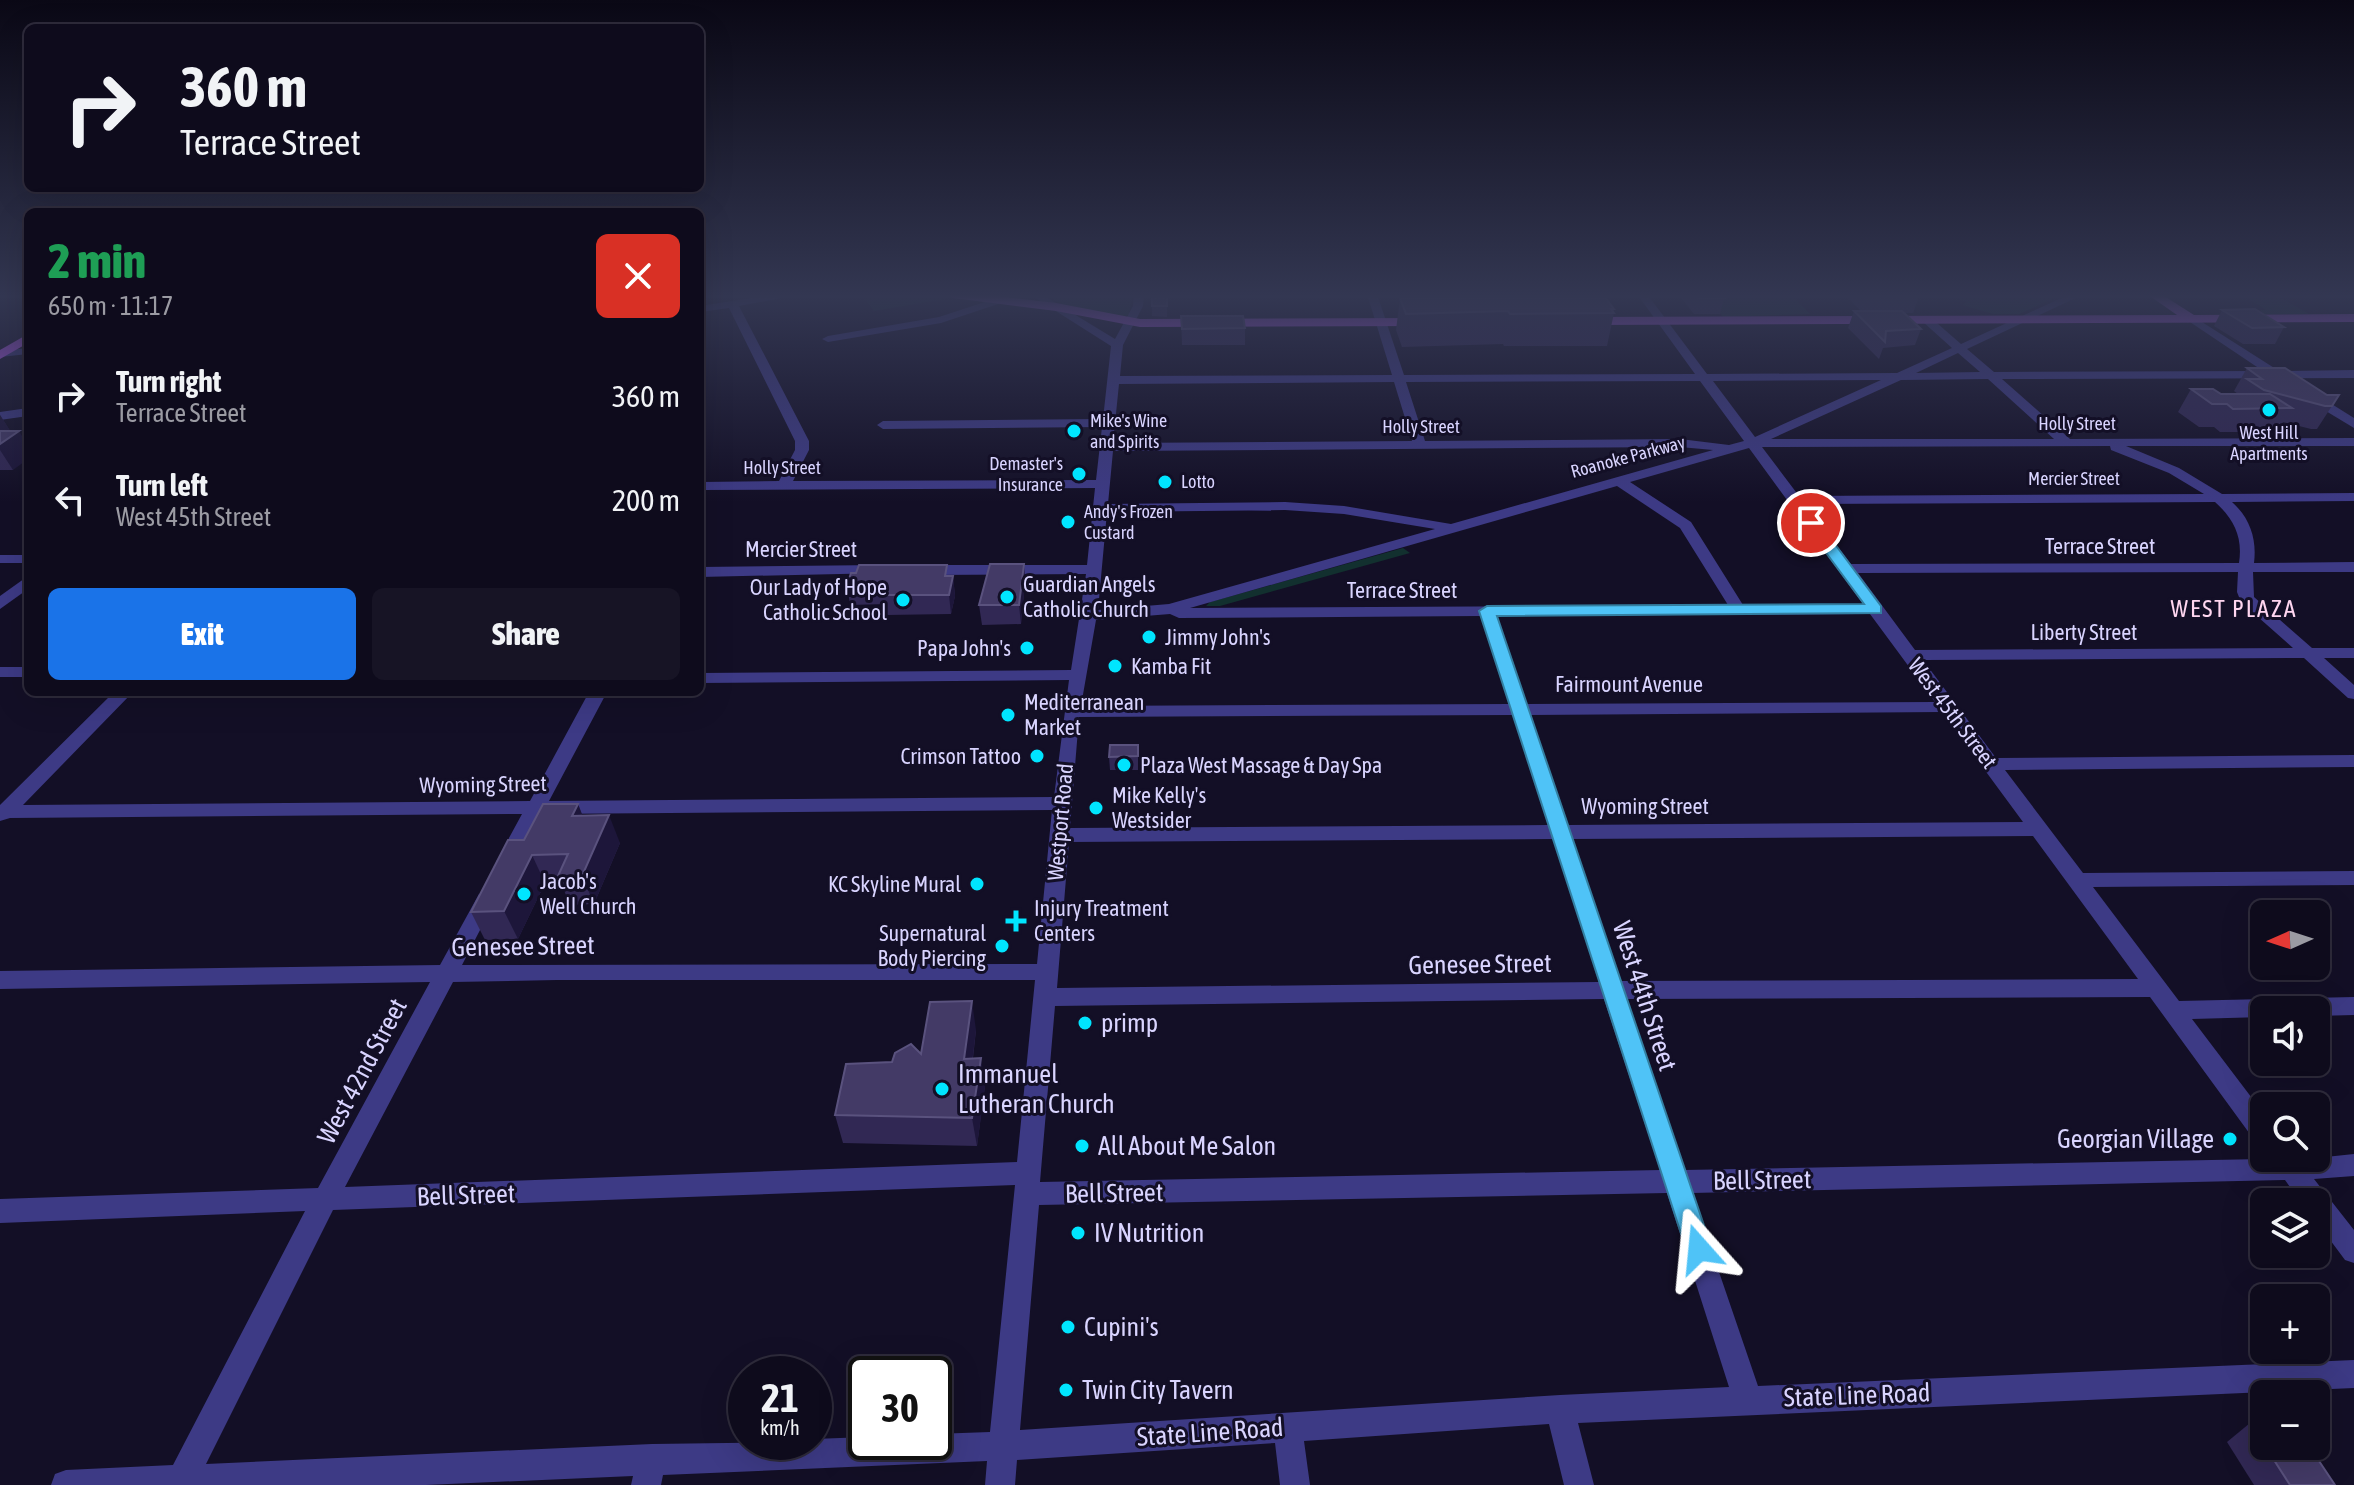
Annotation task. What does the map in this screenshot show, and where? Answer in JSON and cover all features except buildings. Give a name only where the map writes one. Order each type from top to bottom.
[{"type":"street","points":[[762,363],[802,441],[802,450],[784,486]]},
{"type":"street","name":"Westport Road","points":[[1000,1485],[1071,712],[1089,617],[1115,363]]},
{"type":"street","points":[[1395,363],[1420,445]]},
{"type":"street","name":"West 45th Street","points":[[1693,363],[2250,1114]]},
{"type":"street","name":"Roanoke Parkway","points":[[1089,617],[1106,621],[1143,621],[1161,617],[1170,609],[1752,443],[1931,363]]},
{"type":"street","points":[[1976,363],[2066,442]]},
{"type":"street","points":[[2259,363],[2354,424]]},
{"type":"street","points":[[1114,380],[2354,374]]},
{"type":"street","points":[[0,416],[24,413]]},
{"type":"street","points":[[883,425],[1110,423]]},
{"type":"street","points":[[2102,442],[2169,468],[2218,498],[2235,514],[2246,531],[2248,544],[2244,589],[2247,599],[2354,694]]},
{"type":"street","name":"Holly Street","points":[[1752,443],[2354,442]]},
{"type":"street","name":"Holly Street","points":[[1107,447],[1680,443],[1734,448]]},
{"type":"street","points":[[1618,480],[1686,525],[1738,609]]},
{"type":"street","name":"Holly Street","points":[[704,486],[1104,484]]},
{"type":"street","name":"Mercier Street","points":[[1794,500],[2354,497]]},
{"type":"street","points":[[1101,508],[1285,506],[1344,510],[1450,527]]},
{"type":"street","points":[[1344,510],[1369,520],[1390,545]]},
{"type":"street","points":[[0,559],[24,559]]},
{"type":"street","name":"Terrace Street","points":[[1846,569],[2354,567]]},
{"type":"street","name":"Mercier Street","points":[[704,572],[1095,569]]},
{"type":"street","points":[[0,604],[24,584]]},
{"type":"street","name":"Terrace Street","points":[[1170,609],[1174,613],[1876,609]]},
{"type":"street","name":"West 44th Street","points":[[1487,611],[1748,1400]]},
{"type":"street","name":"Liberty Street","points":[[1910,655],[2354,653]]},
{"type":"street","points":[[0,672],[24,672]]},
{"type":"street","points":[[704,678],[1077,675]]},
{"type":"street","points":[[2,814],[120,696]]},
{"type":"street","name":"West 42nd Street","points":[[182,1480],[324,1200],[596,696]]},
{"type":"street","name":"Fairmount Avenue","points":[[1071,712],[1949,707]]},
{"type":"street","points":[[1992,764],[2354,761]]},
{"type":"street","name":"Wyoming Street","points":[[2,814],[1062,803]]},
{"type":"street","name":"Wyoming Street","points":[[1059,835],[2038,829]]},
{"type":"street","points":[[2077,880],[2354,878]]},
{"type":"street","name":"Genesee Street","points":[[0,980],[557,972],[1046,972]]},
{"type":"street","name":"Genesee Street","points":[[1044,997],[2156,988]]},
{"type":"street","points":[[2173,1010],[2354,1006]]},
{"type":"street","name":"Bell Street","points":[[0,1211],[324,1200],[1026,1184],[1677,1181],[2250,1165]]},
{"type":"street","name":"Bell Street","points":[[2330,1165],[2354,1165]]},
{"type":"street","points":[[2293,1172],[2354,1251]]},
{"type":"street","name":"State Line Road","points":[[66,1485],[182,1480],[649,1472],[1560,1409],[2354,1374]]},
{"type":"street","points":[[1560,1409],[1579,1485]]},
{"type":"street","points":[[1288,1427],[1295,1485]]},
{"type":"green space","points":[[1403,548],[1410,553],[1220,606],[1206,606],[1210,602]]},
{"type":"place","name":"West Hill Apartments","points":[[2269,410]]},
{"type":"place","name":"Mike's Wine and Spirits","points":[[1074,431]]},
{"type":"place","name":"Demaster's Insurance","points":[[1079,474]]},
{"type":"place","name":"Lotto","points":[[1165,482]]},
{"type":"place","name":"Andy's Frozen Custard","points":[[1068,522]]},
{"type":"place","name":"Guardian Angels Catholic Church","points":[[1007,597]]},
{"type":"place","name":"Our Lady of Hope Catholic School","points":[[903,600]]},
{"type":"place","name":"Jimmy John's","points":[[1149,637]]},
{"type":"place","name":"Papa John's","points":[[1027,648]]},
{"type":"place","name":"Kamba Fit","points":[[1115,666]]},
{"type":"place","name":"Mediterranean Market","points":[[1008,715]]},
{"type":"place","name":"Crimson Tattoo","points":[[1037,756]]},
{"type":"place","name":"Plaza West Massage & Day Spa","points":[[1124,765]]},
{"type":"place","name":"Mike Kelly's Westsider","points":[[1096,808]]},
{"type":"place","name":"KC Skyline Mural","points":[[977,884]]},
{"type":"place","name":"Jacob's Well Church","points":[[524,894]]},
{"type":"place","name":"Injury Treatment Centers","points":[[1016,921]]},
{"type":"place","name":"Supernatural Body Piercing","points":[[1002,946]]},
{"type":"place","name":"primp","points":[[1085,1023]]},
{"type":"place","name":"Immanuel Lutheran Church","points":[[942,1089]]},
{"type":"place","name":"Georgian Village","points":[[2230,1139]]},
{"type":"place","name":"All About Me Salon","points":[[1082,1146]]},
{"type":"place","name":"IV Nutrition","points":[[1078,1233]]},
{"type":"place","name":"Cupini's","points":[[1068,1327]]},
{"type":"place","name":"Twin City Tavern","points":[[1066,1390]]},
{"type":"district","name":"WEST PLAZA","points":[[2234,609]]},
{"type":"route","points":[[1699,1249],[1487,611],[1876,609],[1811,523]]}]
